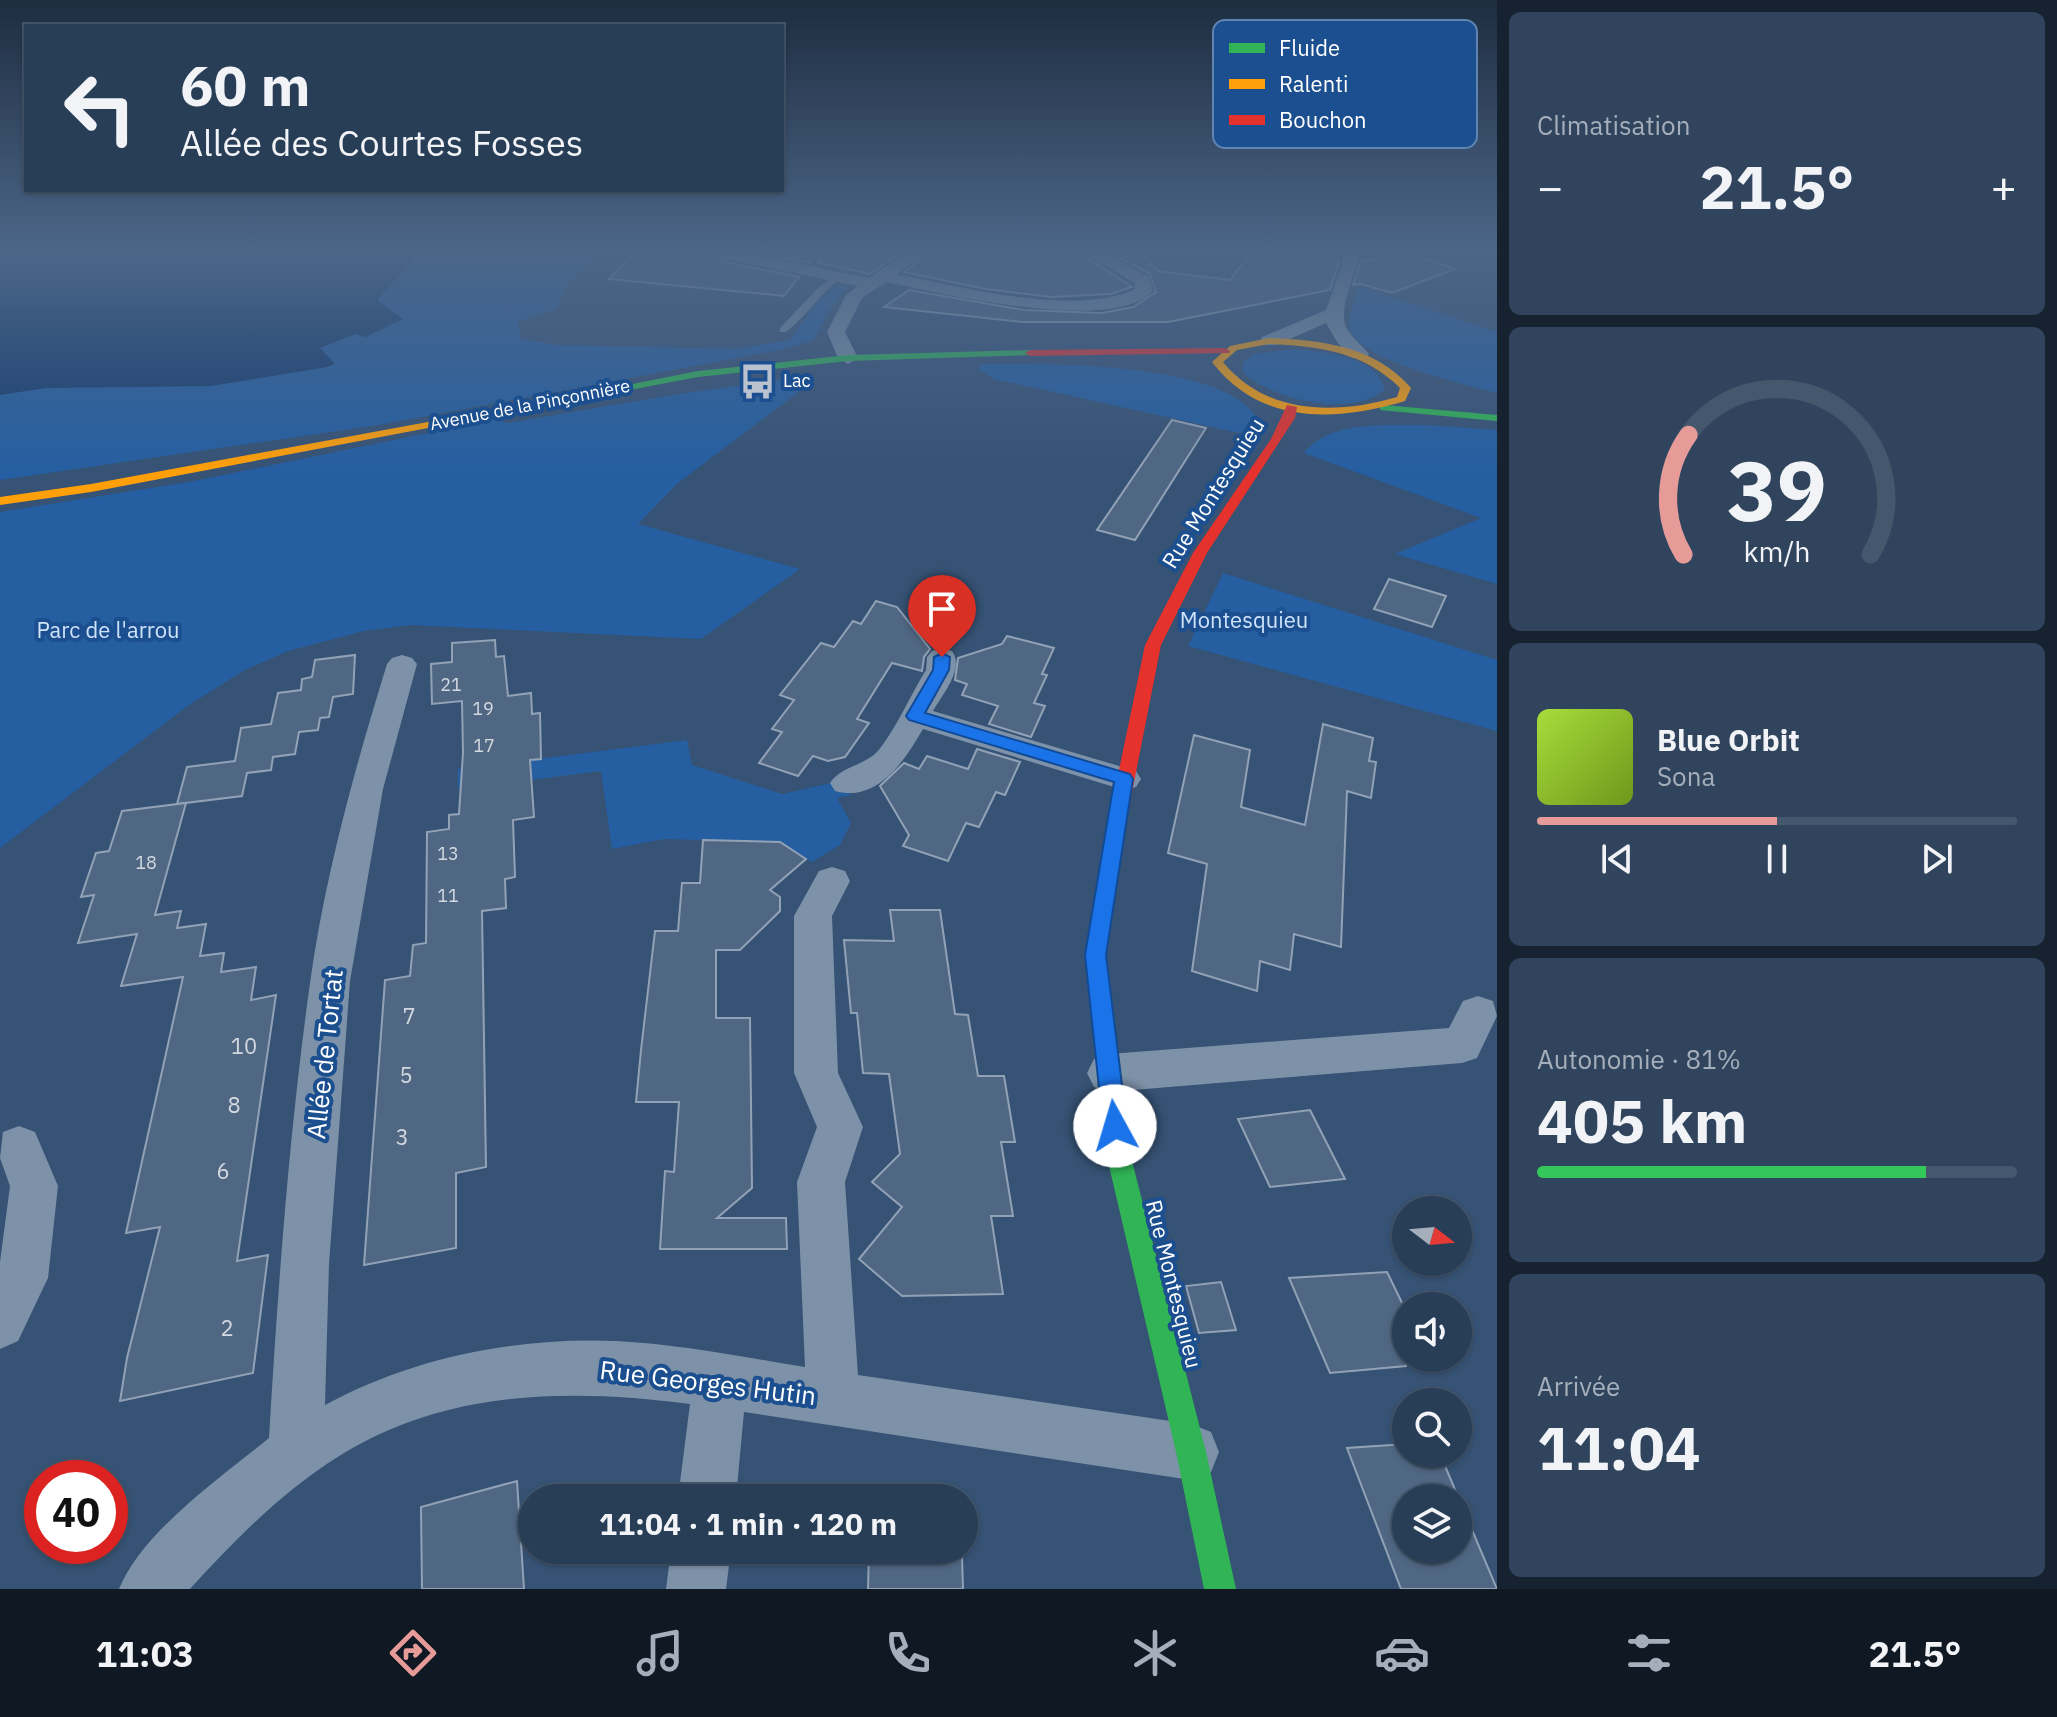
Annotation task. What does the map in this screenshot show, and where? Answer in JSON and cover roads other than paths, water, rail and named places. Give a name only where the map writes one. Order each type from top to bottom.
[{"type":"main road","name":"Avenue de la Pinçonnière","points":[[0,501],[91,488],[698,374],[848,358],[1225,351],[1269,341],[1311,343],[1359,354],[1397,374],[1422,380]]},
{"type":"main road","points":[[1225,351],[1217,362],[1221,374],[1237,387]]},
{"type":"main road","name":"Avenue de la Pinçonnière","points":[[1065,353],[1174,370]]},
{"type":"main road","points":[[1384,408],[1401,399],[1406,388],[1397,374]]},
{"type":"main road","points":[[1205,376],[1291,407],[1347,412],[1384,408],[1497,418]]},
{"type":"main road","name":"Rue Montesquieu","points":[[1220,1589],[1191,1452],[1118,1153],[1096,955],[1124,779],[1153,645],[1200,553],[1277,439],[1289,418],[1291,407]]},
{"type":"street","points":[[841,322],[836,332],[848,358]]},
{"type":"street","points":[[1269,341],[1313,322]]},
{"type":"street","points":[[1335,322],[1341,339],[1359,354]]},
{"type":"street","points":[[847,783],[873,772],[889,759],[941,670],[942,657]]},
{"type":"street","name":"Allée de Tortat","points":[[296,1452],[304,1264],[330,981],[366,789],[402,664]]},
{"type":"street","points":[[915,716],[1124,779]]},
{"type":"street","points":[[832,881],[813,916],[816,1073],[840,1127],[821,1182],[833,1399]]},
{"type":"street","points":[[1109,1073],[1462,1045],[1478,1013]]},
{"type":"street","points":[[0,1323],[23,1278],[34,1186],[19,1147]]},
{"type":"street","name":"Rue Georges Hutin","points":[[149,1589],[214,1519],[296,1452],[378,1406],[459,1382],[545,1368],[618,1368],[720,1381],[1191,1452]]},
{"type":"street","points":[[709,1484],[720,1381]]},
{"type":"street","points":[[696,1589],[699,1564]]},
{"type":"lane","points":[[783,330],[794,322]]},
{"type":"place","name":"Lac","points":[[757,381]]},
{"type":"park label","name":"Montesquieu","points":[[1244,620]]},
{"type":"park label","name":"Parc de l'arrou","points":[[108,630]]}]
